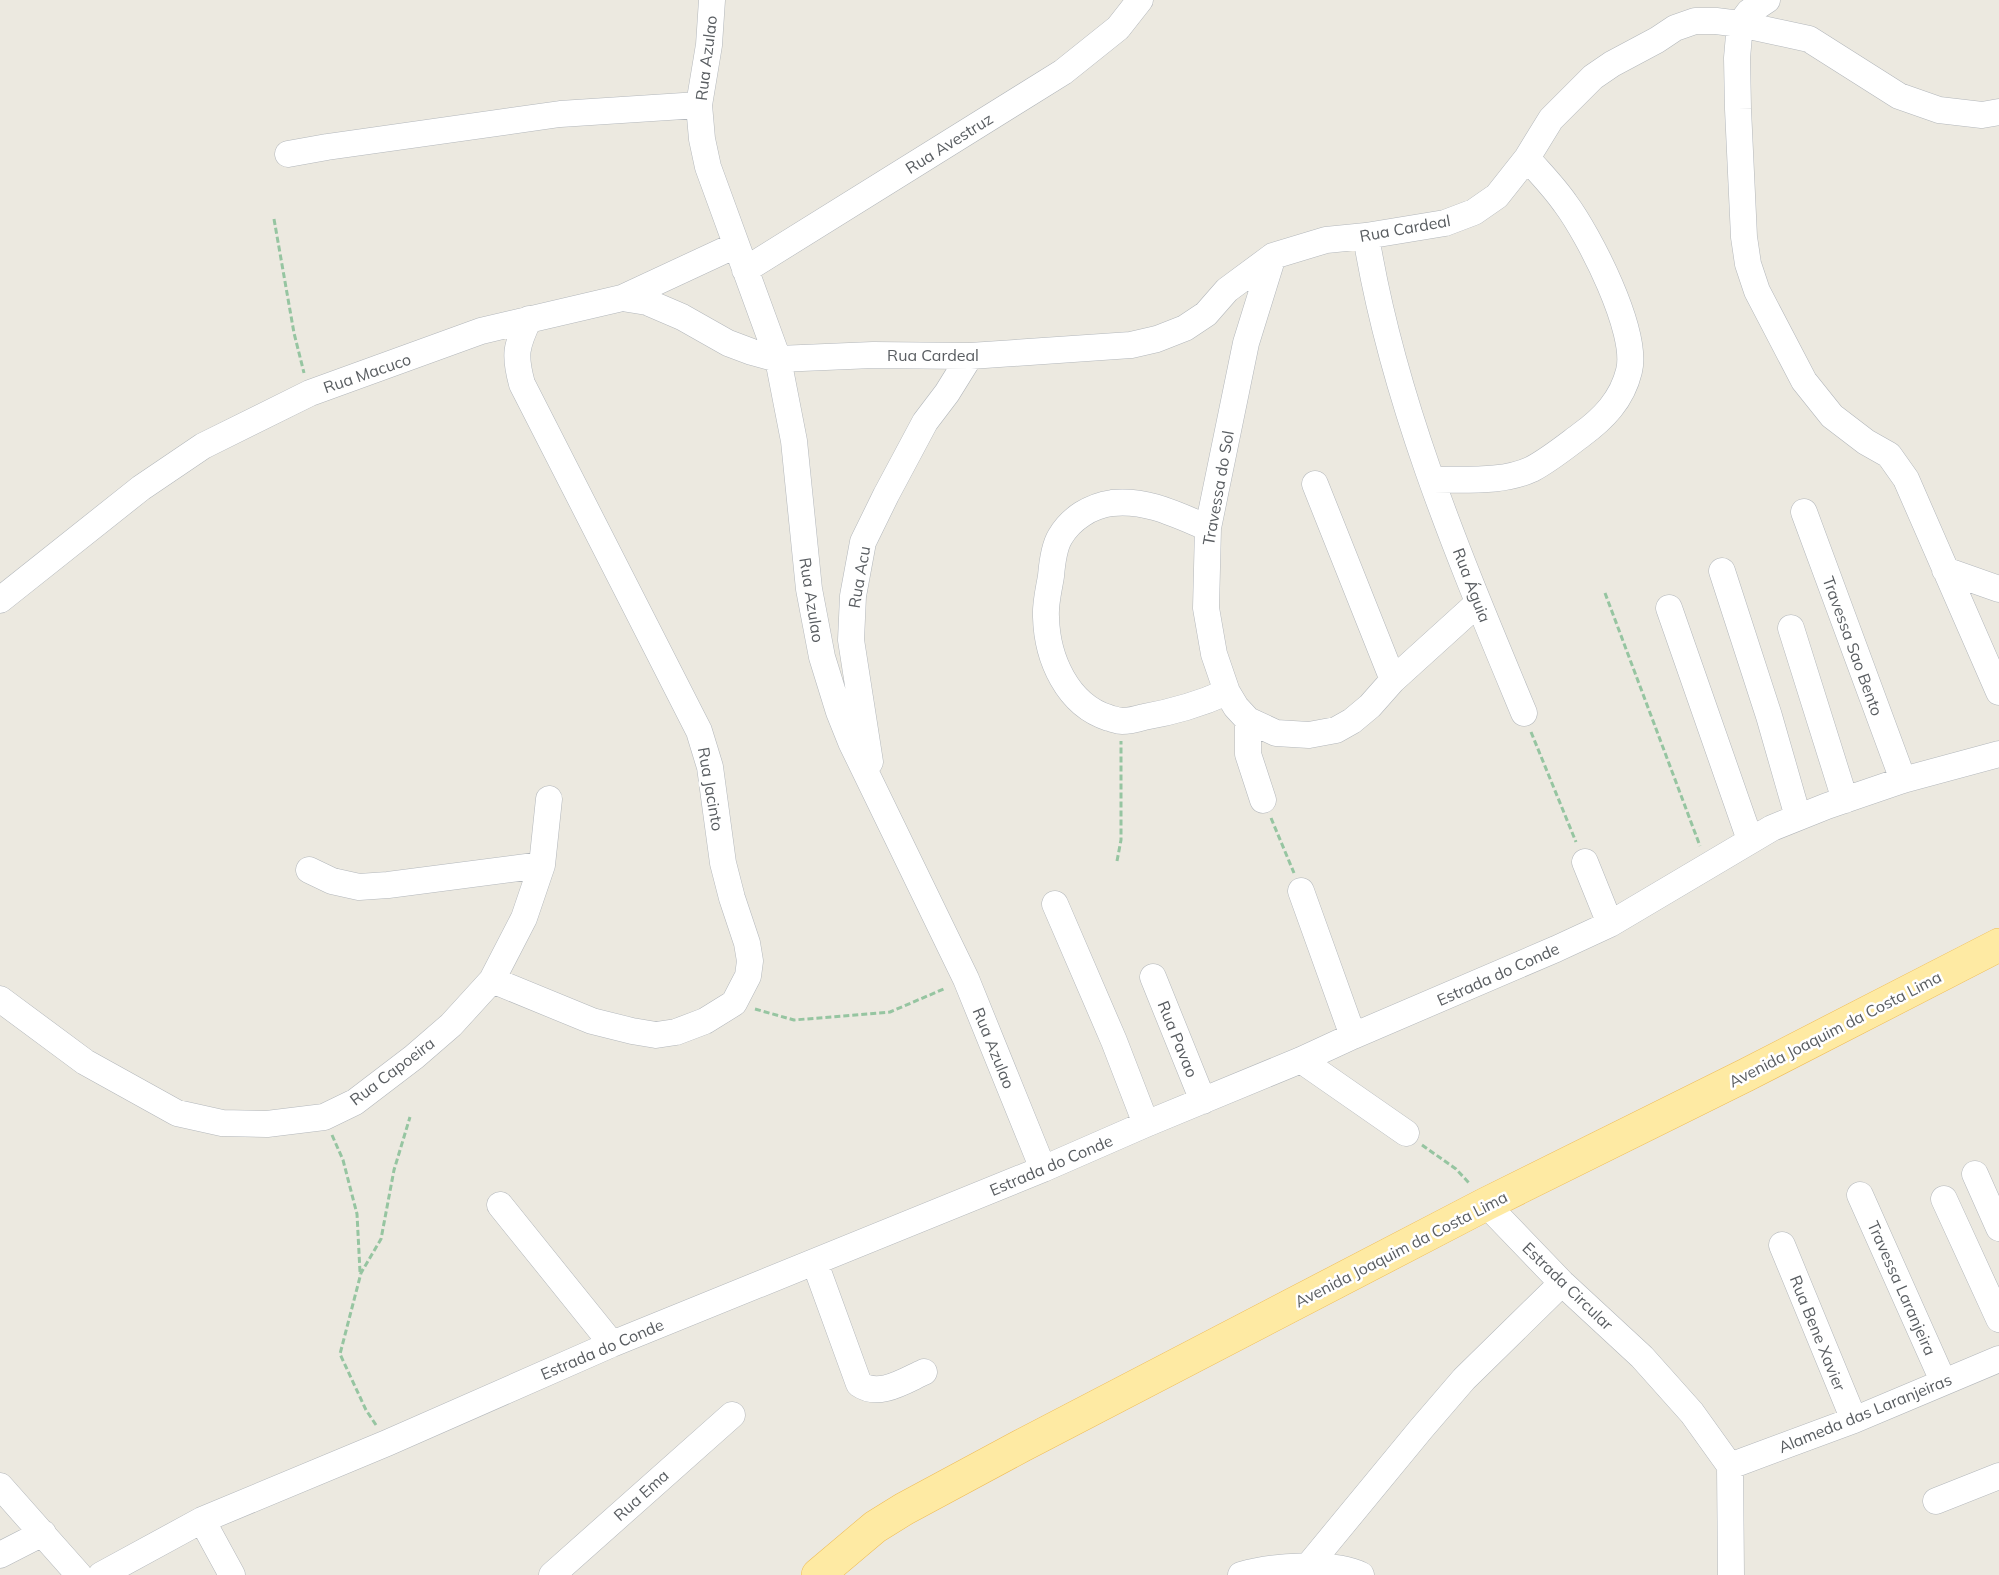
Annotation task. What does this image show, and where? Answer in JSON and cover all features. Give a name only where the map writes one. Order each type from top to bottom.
[{"type":"main road","name":"Avenida Joaquim da Costa Lima","points":[[818,1575],[849,1547],[904,1509],[1486,1204],[1736,1080],[1999,945]]},
{"type":"street","name":"Rua Azulao","points":[[712,0],[709,45],[699,105],[702,139],[708,167],[778,359],[794,441],[809,589],[822,657],[851,742],[966,979],[1043,1169]]},
{"type":"street","name":"Rua Avestruz","points":[[745,270],[1063,72],[1118,28],[1140,0]]},
{"type":"street","points":[[1767,0],[1749,12],[1740,24],[1737,58],[1744,237],[1748,264],[1757,291],[1804,381],[1817,399],[1848,429],[1888,455],[1906,478],[1999,692]]},
{"type":"street","name":"Rua Cardeal","points":[[778,359],[873,355],[970,356],[1131,345],[1156,339],[1185,328],[1206,314],[1227,290],[1273,256],[1326,240],[1445,223],[1474,212],[1497,196],[1527,158],[1551,119],[1593,77],[1675,28],[1695,21],[1740,24],[1809,39],[1899,96],[1939,110],[1982,115],[1999,112]]},
{"type":"street","points":[[288,154],[560,114],[699,105]]},
{"type":"street","points":[[1433,480],[1500,477],[1531,469],[1580,436],[1610,410],[1622,392],[1630,369],[1628,341],[1616,302],[1590,243],[1565,203],[1527,158]]},
{"type":"street","name":"Rua Águia","points":[[1366,236],[1386,338],[1433,480],[1478,603],[1524,713]]},
{"type":"street","points":[[622,298],[736,245]]},
{"type":"street","name":"Travessa do Sol","points":[[1273,256],[1246,343],[1208,528],[1206,609],[1214,654],[1227,692],[1236,707],[1248,720],[1275,733],[1309,735],[1336,730],[1361,713],[1478,603]]},
{"type":"street","name":"Rua Macuco","points":[[0,600],[141,488],[203,446],[310,393],[481,330],[622,298],[647,302],[682,317],[728,342],[778,359]]},
{"type":"street","name":"Rua Jacinto","points":[[529,319],[517,343],[517,366],[522,384],[699,731],[710,767],[723,863],[747,943],[750,961],[748,976],[734,1003]]},
{"type":"street","name":"Rua Acu","points":[[874,788],[851,640],[853,597],[863,542],[925,422],[947,393],[970,356]]},
{"type":"street","points":[[1315,484],[1394,680]]},
{"type":"street","points":[[1208,528],[1166,510],[1133,503],[1111,503],[1090,509],[1071,522],[1059,538],[1052,562],[1045,615],[1049,646],[1061,678],[1080,702],[1098,715],[1121,722],[1161,715],[1195,706],[1227,692]]},
{"type":"street","name":"Travessa Sao Bento","points":[[1804,512],[1903,780]]},
{"type":"street","points":[[1945,570],[1999,589]]},
{"type":"street","points":[[1722,571],[1769,716],[1798,817]]},
{"type":"street","points":[[1669,608],[1750,840]]},
{"type":"street","points":[[1791,628],[1845,800]]},
{"type":"street","points":[[1248,720],[1248,754],[1263,800]]},
{"type":"street","name":"Estrada do Conde","points":[[101,1575],[202,1520],[387,1443],[612,1344],[1043,1169],[1534,959],[1610,924],[1750,840],[1798,817],[1903,780],[1999,754]]},
{"type":"street","name":"Rua Capoeira","points":[[0,999],[85,1062],[177,1113],[222,1123],[267,1124],[324,1117],[355,1102],[414,1057],[451,1024],[492,980],[524,918],[542,865],[549,799]]},
{"type":"street","points":[[1585,862],[1610,924]]},
{"type":"street","points":[[309,870],[332,882],[359,887],[542,865]]},
{"type":"street","points":[[1301,891],[1353,1036]]},
{"type":"street","points":[[1055,904],[1114,1041],[1146,1124]]},
{"type":"street","name":"Rua Pavao","points":[[1153,976],[1203,1101]]},
{"type":"street","points":[[492,980],[592,1020],[656,1035],[676,1032],[705,1021],[734,1003]]},
{"type":"street","points":[[1301,1060],[1406,1133]]},
{"type":"street","points":[[1975,1174],[1999,1228]]},
{"type":"street","name":"Travessa Laranjeira","points":[[1860,1195],[1943,1381]]},
{"type":"street","points":[[1944,1199],[1999,1319]]},
{"type":"street","name":"Estrada Circular","points":[[1486,1204],[1562,1283],[1642,1357],[1692,1413],[1730,1466]]},
{"type":"street","points":[[500,1205],[612,1344]]},
{"type":"street","name":"Rua Bene Xavier","points":[[1782,1245],[1854,1420]]},
{"type":"street","points":[[814,1263],[859,1384],[867,1389],[879,1390],[924,1372]]},
{"type":"street","points":[[1309,1565],[1464,1379],[1562,1283]]},
{"type":"street","name":"Alameda das Laranjeiras","points":[[1730,1466],[1854,1420],[1999,1359]]},
{"type":"street","name":"Rua Ema","points":[[552,1575],[732,1415]]},
{"type":"street","points":[[1730,1466],[1731,1575]]},
{"type":"street","points":[[1936,1501],[1999,1476]]},
{"type":"street","points":[[0,1486],[79,1575]]},
{"type":"street","points":[[202,1520],[232,1575]]},
{"type":"street","points":[[0,1555],[43,1533]]},
{"type":"street","points":[[1241,1575],[1257,1570],[1309,1565],[1361,1575]]},
{"type":"path","points":[[274,219],[294,333],[310,393]]},
{"type":"path","points":[[1605,592],[1708,867]]},
{"type":"path","points":[[1524,713],[1585,862]]},
{"type":"path","points":[[1118,861],[1121,840],[1121,722]]},
{"type":"path","points":[[1263,800],[1301,891]]},
{"type":"path","points":[[734,1003],[794,1020],[890,1012],[966,979]]},
{"type":"path","points":[[324,1117],[343,1160],[357,1214],[361,1274]]},
{"type":"path","points":[[387,1443],[366,1410],[340,1353],[361,1274],[381,1239],[394,1170],[410,1117]]},
{"type":"path","points":[[1406,1133],[1456,1169],[1486,1204]]}]
